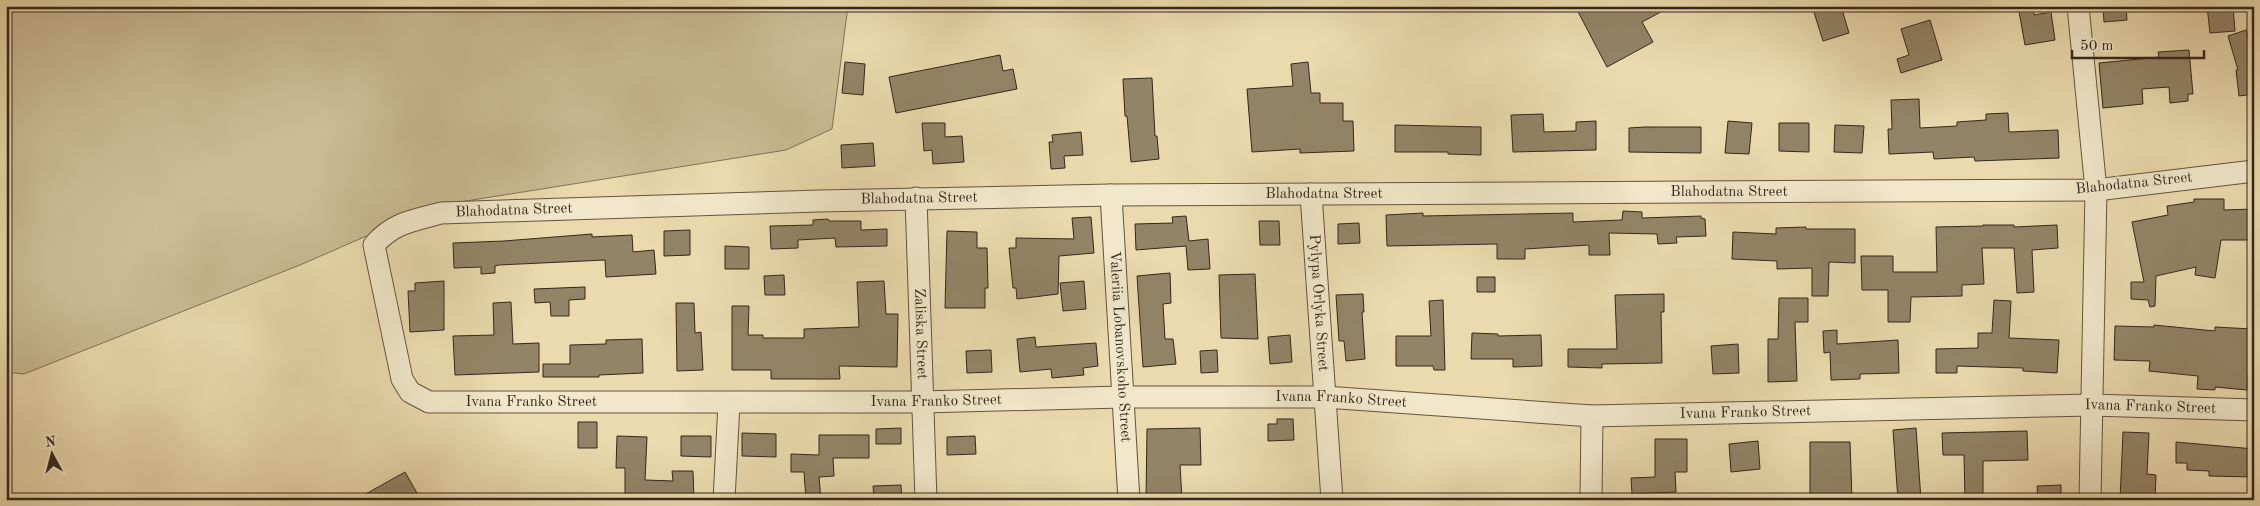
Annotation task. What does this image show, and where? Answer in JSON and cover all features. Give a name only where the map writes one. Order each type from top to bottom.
[{"type":"street","points":[[2078,6],[2096,190],[2090,500]]},
{"type":"street","name":"Blahodatna Street","points":[[429,402],[410,392],[402,379],[374,245],[384,233],[395,226],[441,213],[916,198],[1111,195],[2096,190],[2254,171]]},
{"type":"street","name":"Pylypa Orlyka Street","points":[[1311,194],[1332,500]]},
{"type":"street","name":"Valeriia Lobanovskoho Street","points":[[1111,195],[1129,500]]},
{"type":"street","name":"Zaliska Street","points":[[916,198],[926,500]]},
{"type":"street","name":"Ivana Franko Street","points":[[429,402],[729,404],[1122,397],[1325,397],[1592,416],[2092,405],[2254,410]]},
{"type":"street","points":[[724,500],[729,404]]},
{"type":"street","points":[[1591,500],[1592,416]]},
{"type":"shaded area","points":[[6,6],[848,6],[832,129],[786,150],[435,206],[300,265],[24,374],[6,372]]},
{"type":"building","points":[[1575,6],[1672,6],[1642,22],[1653,42],[1607,67]]},
{"type":"building","points":[[1812,6],[1841,6],[1849,33],[1823,41]]},
{"type":"building","points":[[2018,6],[2033,6],[2034,15],[2051,12],[2055,40],[2025,45]]},
{"type":"building","points":[[2103,6],[2126,6],[2127,20],[2104,22]]},
{"type":"building","points":[[2207,6],[2233,6],[2235,31],[2210,33]]},
{"type":"building","points":[[1930,20],[1942,60],[1901,73],[1897,59],[1909,55],[1901,29]]},
{"type":"building","points":[[2246,30],[2254,58],[2254,94],[2239,96],[2236,70],[2238,70],[2228,36]]},
{"type":"building","points":[[2189,50],[2193,94],[2188,94],[2188,101],[2170,103],[2169,87],[2142,89],[2143,104],[2103,108],[2099,63],[2159,57],[2158,52]]},
{"type":"building","points":[[1000,55],[1003,71],[1013,69],[1017,89],[896,113],[889,77]]},
{"type":"building","points":[[845,62],[865,64],[863,95],[842,93]]},
{"type":"building","points":[[1308,62],[1311,93],[1320,93],[1320,103],[1343,103],[1343,121],[1353,121],[1354,151],[1300,153],[1300,149],[1252,152],[1247,89],[1293,86],[1291,64]]},
{"type":"building","points":[[1152,78],[1155,136],[1157,136],[1159,159],[1131,162],[1127,116],[1125,116],[1123,79]]},
{"type":"building","points":[[1919,99],[1920,128],[1957,126],[1957,122],[1986,120],[1986,114],[2008,113],[2009,132],[2058,130],[2059,158],[1975,161],[1974,157],[1934,159],[1933,152],[1889,154],[1888,129],[1892,129],[1891,100]]},
{"type":"building","points":[[1543,114],[1544,132],[1576,131],[1576,122],[1596,121],[1596,150],[1513,152],[1511,115]]},
{"type":"building","points":[[1728,121],[1752,123],[1749,154],[1725,153]]},
{"type":"building","points":[[922,123],[945,123],[945,137],[962,136],[964,162],[933,164],[932,150],[924,151]]},
{"type":"building","points":[[1779,123],[1809,123],[1809,152],[1779,151]]},
{"type":"building","points":[[1395,125],[1481,127],[1481,155],[1448,154],[1448,152],[1395,152]]},
{"type":"building","points":[[1835,125],[1864,126],[1862,153],[1834,152]]},
{"type":"building","points":[[1701,127],[1701,153],[1629,152],[1629,128]]},
{"type":"building","points":[[1081,132],[1083,155],[1064,156],[1065,168],[1051,169],[1049,142],[1053,142],[1052,135]]},
{"type":"building","points":[[873,143],[875,166],[842,168],[841,145]]},
{"type":"building","points":[[2194,199],[2224,199],[2224,210],[2254,209],[2254,240],[2221,240],[2215,278],[2195,275],[2196,267],[2156,276],[2155,306],[2150,307],[2148,300],[2131,299],[2131,282],[2144,282],[2132,222],[2168,215],[2167,206],[2194,202]]},
{"type":"building","points":[[1623,211],[1642,212],[1642,218],[1701,216],[1701,218],[1705,219],[1706,236],[1676,237],[1677,243],[1658,244],[1657,234],[1609,233],[1610,255],[1589,255],[1589,245],[1525,249],[1525,259],[1497,259],[1497,244],[1387,246],[1386,215],[1423,213],[1423,216],[1573,213],[1573,222],[1622,220]]},
{"type":"building","points":[[1186,216],[1189,241],[1208,239],[1210,269],[1188,270],[1186,246],[1136,250],[1135,224],[1173,223],[1172,217]]},
{"type":"building","points":[[1091,217],[1094,253],[1059,256],[1058,294],[1017,299],[1016,288],[1013,288],[1009,248],[1016,248],[1016,238],[1074,239],[1072,218]]},
{"type":"building","points":[[828,219],[829,221],[861,221],[861,230],[887,229],[887,246],[836,247],[835,238],[798,240],[798,248],[771,249],[770,226],[813,225],[813,220]]},
{"type":"building","points":[[1259,221],[1279,221],[1280,245],[1260,245]]},
{"type":"building","points":[[1359,223],[1360,243],[1338,244],[1338,224]]},
{"type":"building","points":[[2014,225],[2014,227],[2057,225],[2058,248],[2032,250],[2034,292],[2017,293],[2014,248],[1982,248],[1984,284],[1962,285],[1962,296],[1911,297],[1910,322],[1888,322],[1888,290],[1862,290],[1861,256],[1893,256],[1893,272],[1937,272],[1936,227]]},
{"type":"building","points":[[1806,227],[1806,229],[1855,229],[1855,263],[1829,262],[1828,296],[1812,296],[1812,268],[1777,269],[1777,261],[1732,259],[1733,232],[1776,234],[1776,228]]},
{"type":"building","points":[[690,230],[690,255],[664,256],[664,231]]},
{"type":"building","points":[[947,231],[977,232],[977,248],[987,248],[988,288],[985,288],[985,308],[945,308]]},
{"type":"building","points":[[592,234],[592,237],[632,235],[633,252],[654,250],[656,274],[606,277],[605,260],[499,265],[495,266],[495,273],[481,274],[481,267],[454,268],[453,243]]},
{"type":"building","points":[[725,246],[749,247],[749,269],[725,269]]},
{"type":"building","points":[[1170,273],[1171,303],[1163,304],[1165,339],[1173,339],[1176,364],[1143,367],[1137,276]]},
{"type":"building","points":[[1255,274],[1258,339],[1221,338],[1219,275]]},
{"type":"building","points":[[784,275],[785,295],[765,295],[764,276]]},
{"type":"building","points":[[1477,277],[1495,277],[1495,292],[1477,292]]},
{"type":"building","points":[[444,281],[444,330],[410,332],[408,291],[415,291],[415,283]]},
{"type":"building","points":[[884,281],[886,314],[898,314],[897,367],[839,366],[840,379],[771,379],[771,370],[732,370],[732,306],[749,306],[748,335],[763,335],[763,338],[804,338],[804,329],[859,327],[857,282]]},
{"type":"building","points":[[1084,281],[1086,309],[1063,311],[1060,283]]},
{"type":"building","points":[[585,287],[585,299],[569,300],[569,316],[551,316],[550,302],[535,303],[534,289]]},
{"type":"building","points":[[1363,294],[1364,312],[1362,312],[1365,359],[1346,361],[1344,341],[1339,341],[1336,295]]},
{"type":"building","points":[[1664,294],[1664,312],[1661,312],[1662,363],[1602,364],[1602,368],[1568,367],[1568,349],[1617,349],[1615,295]]},
{"type":"building","points":[[1779,298],[1808,298],[1808,322],[1795,322],[1797,381],[1768,382],[1768,339],[1778,339]]},
{"type":"building","points":[[1443,300],[1445,370],[1434,370],[1433,366],[1396,366],[1396,336],[1431,336],[1429,301]]},
{"type":"building","points":[[1994,300],[2011,301],[2009,338],[2059,340],[2057,373],[2023,371],[2023,368],[1957,366],[1957,373],[1936,373],[1936,349],[1978,348],[1978,333],[1992,333]]},
{"type":"building","points":[[511,302],[513,344],[539,343],[539,372],[455,375],[453,336],[494,335],[493,303]]},
{"type":"building","points":[[676,303],[694,303],[695,333],[701,332],[703,370],[677,371]]},
{"type":"building","points":[[2154,325],[2215,331],[2215,327],[2252,329],[2247,390],[2215,387],[2215,390],[2197,389],[2198,376],[2149,371],[2150,361],[2114,360],[2115,326],[2154,327]]},
{"type":"building","points":[[1837,330],[1837,344],[1898,340],[1899,373],[1860,374],[1860,379],[1831,380],[1830,352],[1824,353],[1823,331]]},
{"type":"building","points":[[1472,333],[1498,334],[1498,336],[1541,335],[1542,366],[1513,367],[1513,359],[1471,359]]},
{"type":"building","points":[[1290,335],[1292,362],[1270,364],[1268,337]]},
{"type":"building","points":[[1035,337],[1036,347],[1096,343],[1098,366],[1083,368],[1084,375],[1052,378],[1051,369],[1020,372],[1017,339]]},
{"type":"building","points":[[642,339],[643,373],[599,375],[599,377],[543,377],[543,364],[570,364],[570,345],[606,344],[606,340]]},
{"type":"building","points":[[1738,344],[1739,373],[1713,374],[1711,346]]},
{"type":"building","points":[[991,350],[992,372],[967,373],[966,351]]},
{"type":"building","points":[[1217,350],[1218,372],[1201,373],[1200,351]]},
{"type":"building","points":[[1277,419],[1293,419],[1294,440],[1268,441],[1268,424],[1277,424]]},
{"type":"building","points":[[578,422],[597,422],[597,448],[578,448]]},
{"type":"building","points":[[901,428],[901,444],[876,444],[876,429]]},
{"type":"building","points":[[1200,428],[1201,465],[1180,465],[1182,500],[1146,500],[1147,429]]},
{"type":"building","points":[[1916,428],[1921,500],[1898,500],[1893,430]]},
{"type":"building","points":[[2027,431],[2028,460],[1983,461],[1983,500],[1965,500],[1964,455],[1943,455],[1942,433]]},
{"type":"building","points":[[2123,432],[2149,433],[2147,474],[2156,475],[2155,500],[2120,500]]},
{"type":"building","points":[[742,433],[776,434],[776,457],[742,456]]},
{"type":"building","points":[[819,435],[869,435],[869,458],[833,458],[834,476],[819,477],[821,500],[806,500],[804,472],[791,472],[791,454],[819,455]]},
{"type":"building","points":[[617,436],[647,437],[645,480],[673,481],[672,471],[693,471],[694,500],[625,500],[625,468],[616,468]]},
{"type":"building","points":[[681,436],[711,436],[711,457],[681,456]]},
{"type":"building","points":[[975,436],[976,454],[947,455],[947,437]]},
{"type":"building","points":[[1655,439],[1687,439],[1687,472],[1675,472],[1676,492],[1632,494],[1631,478],[1655,477]]},
{"type":"building","points":[[1758,441],[1760,469],[1731,472],[1729,444]]},
{"type":"building","points":[[1810,442],[1850,442],[1852,500],[1810,500]]},
{"type":"building","points":[[2176,442],[2254,449],[2254,477],[2209,476],[2209,471],[2187,470],[2187,463],[2176,463]]},
{"type":"building","points":[[405,472],[421,500],[355,500]]},
{"type":"building","points":[[901,485],[902,500],[874,500],[873,486]]},
{"type":"building","points":[[2061,485],[2061,500],[2038,500],[2037,486]]}]
